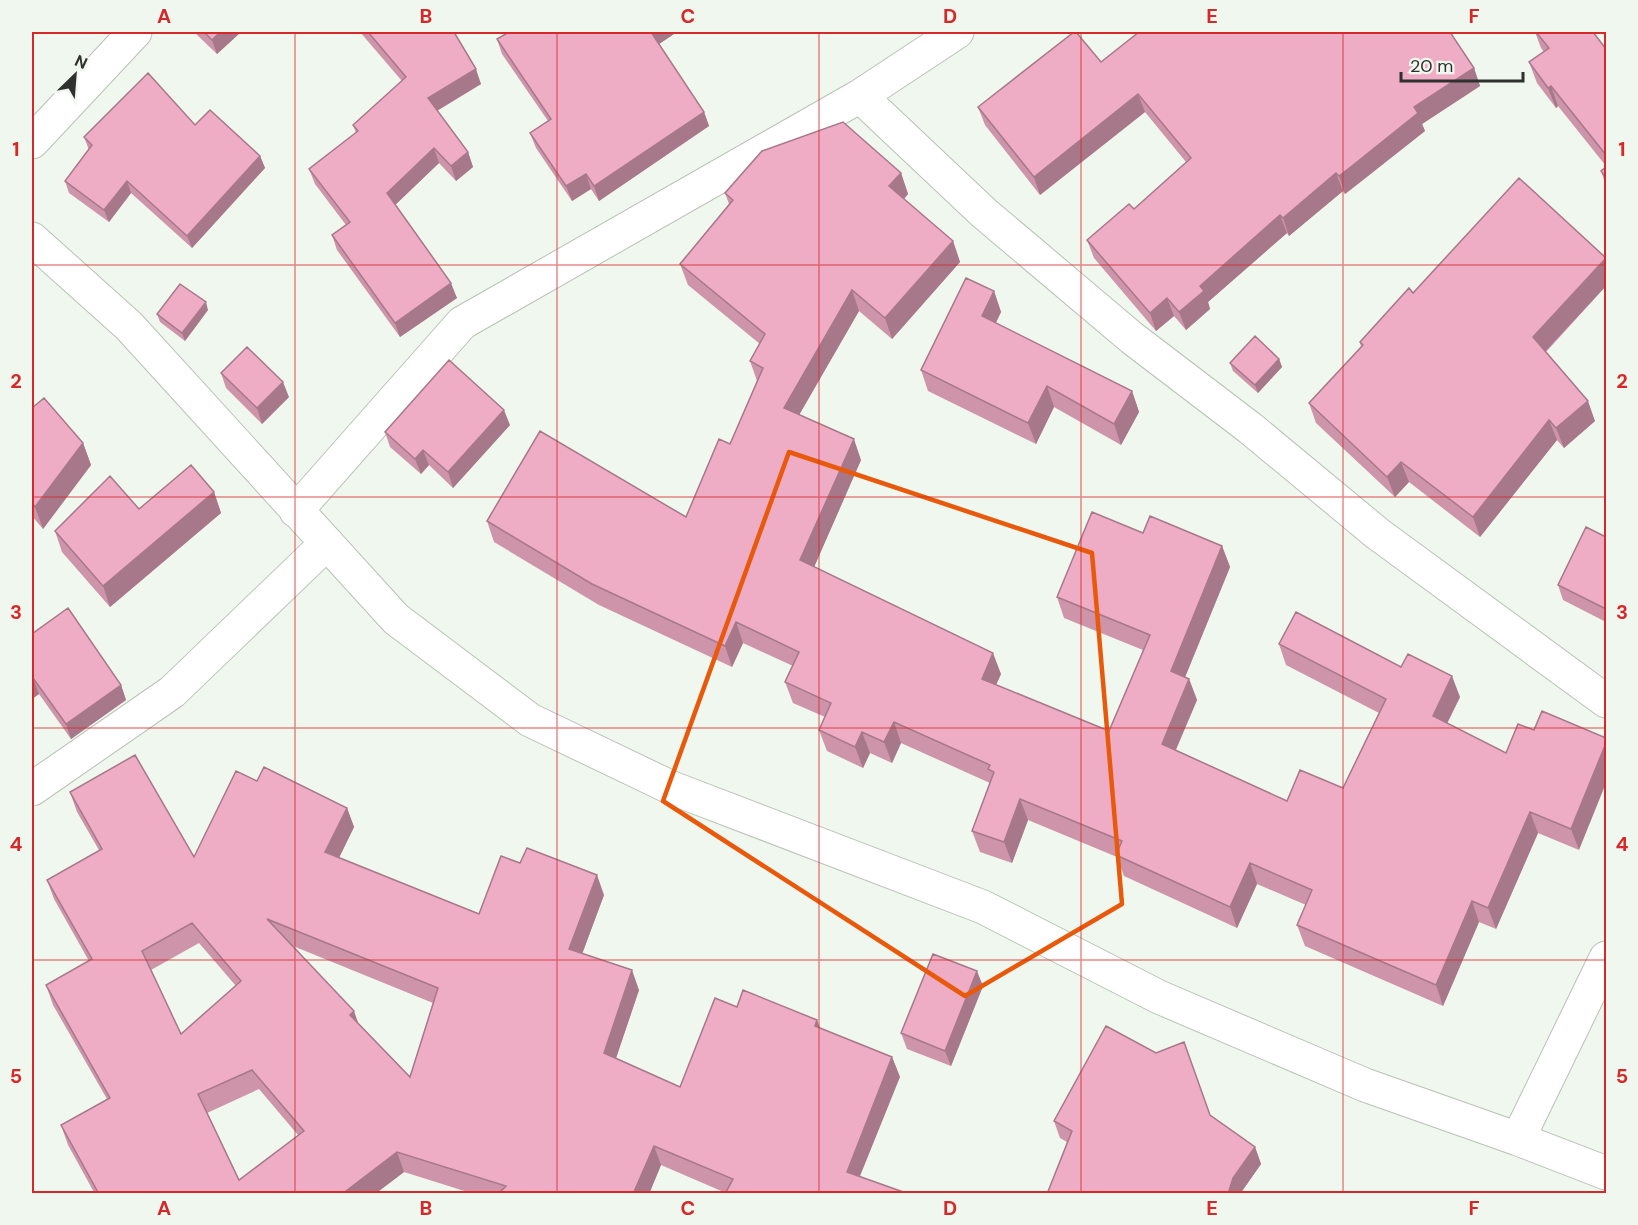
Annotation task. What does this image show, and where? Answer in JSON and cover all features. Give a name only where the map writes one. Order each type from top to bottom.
[{"type":"street","points":[[32,142],[135,32]]},
{"type":"street","points":[[296,510],[462,323],[860,96],[957,32]]},
{"type":"street","points":[[860,96],[984,213],[1132,338],[1250,428],[1378,534],[1606,701]]},
{"type":"street","points":[[32,239],[129,326],[396,620],[530,720],[672,788],[983,908],[1159,997],[1365,1085],[1606,1173]]},
{"type":"street","points":[[32,789],[172,692],[327,543]]},
{"type":"street","points":[[1518,1139],[1606,958]]},
{"type":"highlighted area","points":[[789,452],[1092,553],[1122,904],[965,996],[663,801]]},
{"type":"building","points":[[204,32],[220,32],[212,40]]},
{"type":"building","points":[[368,32],[454,32],[476,69],[428,98],[468,152],[451,166],[434,148],[387,193],[451,283],[395,323],[332,235],[350,222],[309,169],[358,131],[353,125],[406,77]]},
{"type":"building","points":[[509,32],[651,32],[704,112],[594,186],[586,174],[566,186],[530,133],[551,119],[497,39]]},
{"type":"building","points":[[1074,32],[1101,62],[1139,32],[1450,32],[1474,68],[1414,107],[1418,113],[1339,176],[1336,173],[1283,218],[1280,215],[1200,286],[1204,291],[1179,312],[1167,298],[1150,313],[1087,240],[1129,204],[1134,209],[1191,158],[1138,94],[1034,177],[978,107]]},
{"type":"building","points":[[1536,32],[1593,32],[1606,49],[1606,155],[1551,86],[1548,88],[1529,62],[1549,48]]},
{"type":"building","points":[[148,73],[195,125],[210,110],[260,156],[187,236],[127,181],[104,210],[65,181],[92,145],[84,137]]},
{"type":"building","points":[[843,122],[901,173],[889,186],[953,241],[885,318],[852,290],[784,408],[854,439],[800,560],[993,653],[982,679],[1109,731],[1150,635],[1057,597],[1092,512],[1143,533],[1150,516],[1222,546],[1171,671],[1189,679],[1162,744],[1287,801],[1300,770],[1343,788],[1386,699],[1279,644],[1296,612],[1401,667],[1408,654],[1452,676],[1433,716],[1506,753],[1518,724],[1534,730],[1542,711],[1606,738],[1571,829],[1530,812],[1488,908],[1472,901],[1436,985],[1297,925],[1312,890],[1250,863],[1230,907],[1116,855],[1122,841],[1020,799],[1004,842],[972,831],[994,772],[988,769],[990,765],[894,722],[884,742],[862,732],[855,747],[819,730],[831,703],[785,682],[799,652],[736,622],[725,646],[592,584],[487,521],[540,431],[686,517],[719,439],[730,444],[763,368],[750,361],[765,334],[680,264],[733,200],[725,193],[762,151]]},
{"type":"building","points":[[1606,167],[1606,178],[1601,171]]},
{"type":"building","points":[[1519,178],[1606,258],[1533,337],[1588,401],[1556,428],[1549,420],[1473,517],[1401,462],[1387,477],[1309,403],[1363,345],[1360,342],[1409,288],[1413,293]]},
{"type":"building","points":[[966,278],[994,291],[982,316],[1132,391],[1114,424],[1047,386],[1028,423],[921,370]]},
{"type":"building","points":[[180,284],[206,302],[182,333],[157,314]]},
{"type":"building","points":[[1255,336],[1279,359],[1255,385],[1230,363]]},
{"type":"building","points":[[247,347],[283,382],[257,408],[221,373]]},
{"type":"building","points":[[449,360],[504,410],[448,472],[423,450],[415,459],[385,432]]},
{"type":"building","points":[[44,398],[83,443],[35,507],[32,503],[32,408]]},
{"type":"building","points":[[191,465],[214,492],[103,586],[55,531],[110,476],[139,509]]},
{"type":"building","points":[[1586,527],[1606,537],[1606,609],[1558,585]]},
{"type":"building","points":[[68,608],[121,685],[66,724],[33,678],[32,680],[32,634]]},
{"type":"building","points":[[135,755],[194,857],[236,771],[257,781],[264,767],[347,808],[325,852],[479,914],[501,856],[520,863],[527,848],[597,875],[569,949],[632,970],[604,1053],[680,1087],[715,998],[737,1007],[743,990],[817,1020],[815,1026],[892,1057],[847,1172],[909,1194],[725,1194],[733,1179],[654,1146],[633,1194],[498,1194],[506,1186],[397,1152],[342,1194],[99,1194],[61,1125],[110,1098],[46,985],[92,959],[47,880],[102,849],[70,792]],"holes":[[[267,919],[438,988],[410,1077],[350,1015],[354,1011]],[[192,923],[241,981],[181,1034],[142,951]],[[252,1070],[304,1131],[239,1180],[198,1094]]]},
{"type":"building","points":[[933,954],[977,971],[945,1051],[901,1033]]},
{"type":"building","points":[[1106,1026],[1156,1053],[1184,1042],[1210,1115],[1255,1147],[1233,1178],[1228,1194],[1047,1194],[1072,1131],[1054,1121]]}]
